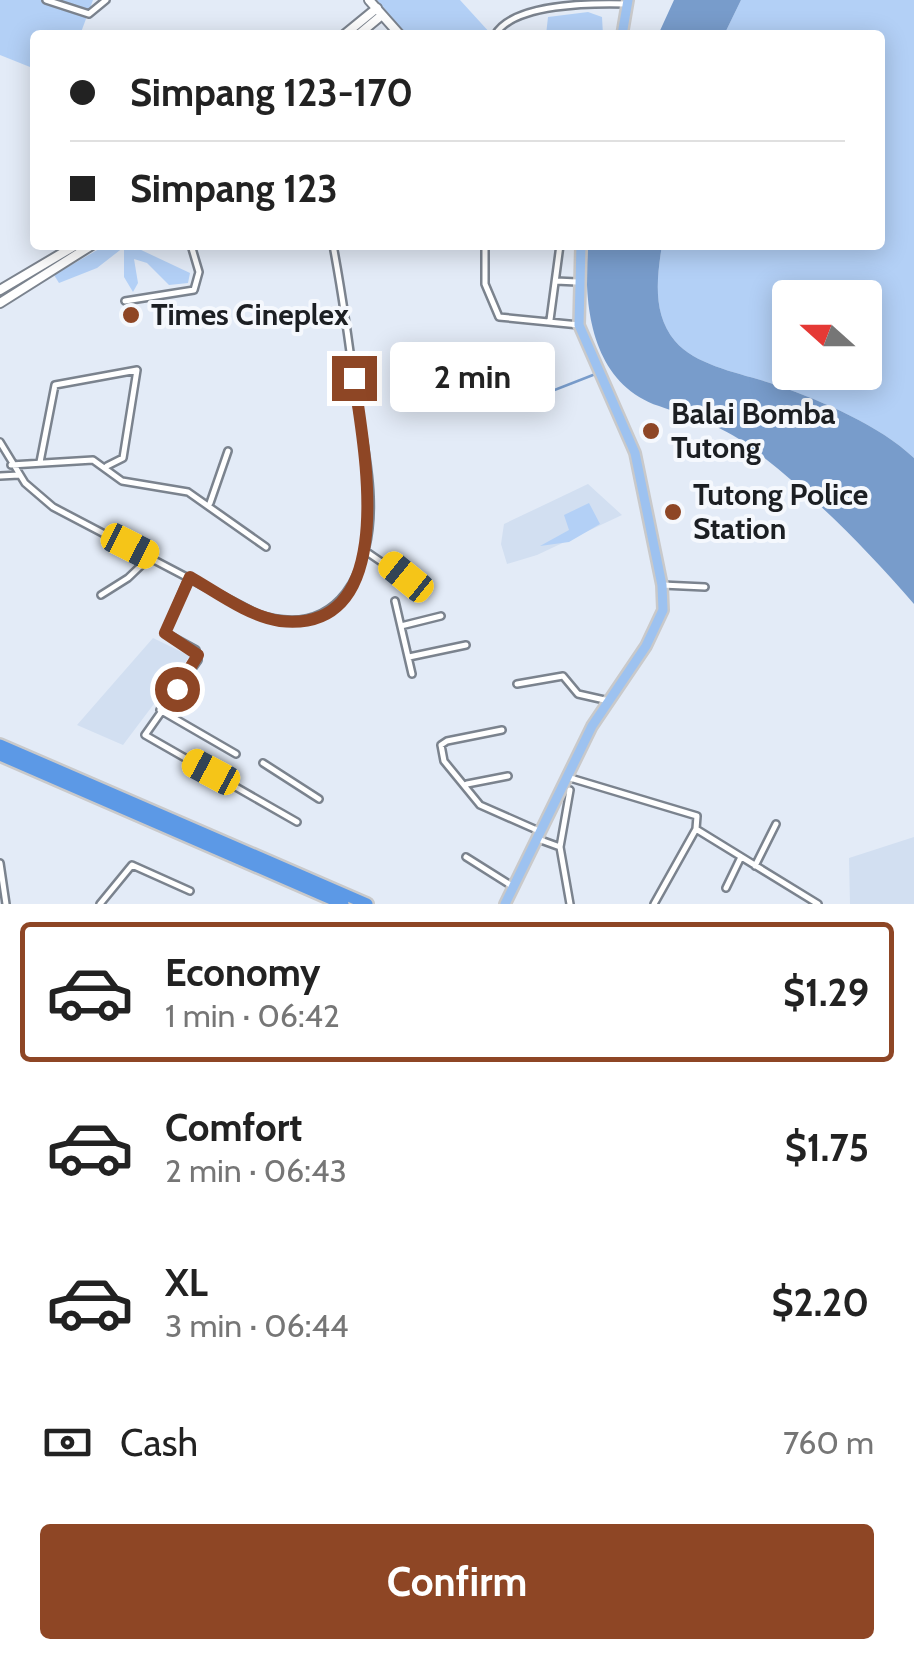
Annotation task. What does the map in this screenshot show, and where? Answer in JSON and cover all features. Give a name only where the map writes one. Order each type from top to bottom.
[{"type":"highway","points":[[0,745],[367,904]]},
{"type":"highway","points":[[0,755],[343,904]]},
{"type":"main road","points":[[623,30],[628,2]]},
{"type":"main road","points":[[505,904],[567,777],[654,632],[662,610],[662,585],[631,442],[580,326],[581,250]]},
{"type":"street","points":[[46,0],[89,14],[106,0]]},
{"type":"street","points":[[370,0],[396,30]]},
{"type":"street","points":[[499,30],[507,19],[582,4],[628,2]]},
{"type":"street","points":[[352,30],[380,12]]},
{"type":"street","points":[[363,30],[380,12]]},
{"type":"street","points":[[0,290],[68,250]]},
{"type":"street","points":[[0,303],[84,250]]},
{"type":"street","points":[[124,301],[194,290],[199,272],[192,250]]},
{"type":"street","points":[[0,442],[11,465],[53,507],[257,614],[279,621],[322,615],[352,587],[364,550],[369,488],[334,250]]},
{"type":"street","points":[[485,250],[486,284],[499,317],[580,326]]},
{"type":"street","points":[[550,320],[559,250]]},
{"type":"street","points":[[556,281],[578,282]]},
{"type":"street","points":[[40,462],[55,385],[137,370],[123,458],[107,466]]},
{"type":"street","points":[[210,503],[228,451]]},
{"type":"street","points":[[11,465],[86,459],[107,466],[122,481],[188,492],[210,503],[266,547]]},
{"type":"street","points":[[0,476],[19,474]]},
{"type":"street","points":[[364,550],[424,592]]},
{"type":"street","points":[[101,595],[128,578],[150,557]]},
{"type":"street","points":[[190,577],[165,633],[196,650],[198,660],[144,735],[297,822]]},
{"type":"street","points":[[662,585],[705,587]]},
{"type":"street","points":[[394,600],[412,674]]},
{"type":"street","points":[[401,626],[441,616]]},
{"type":"street","points":[[409,657],[466,645]]},
{"type":"street","points":[[517,684],[563,676],[578,694],[610,701]]},
{"type":"street","points":[[160,710],[236,754]]},
{"type":"street","points":[[502,730],[442,745],[444,761],[480,805],[560,847]]},
{"type":"street","points":[[263,763],[320,799]]},
{"type":"street","points":[[466,784],[508,776]]},
{"type":"street","points":[[567,777],[697,816],[696,829],[654,904]]},
{"type":"street","points":[[570,790],[560,847],[570,904]]},
{"type":"street","points":[[755,866],[776,824]]},
{"type":"street","points":[[696,829],[818,904]]},
{"type":"street","points":[[466,857],[514,887]]},
{"type":"street","points":[[726,888],[741,857]]},
{"type":"street","points":[[0,864],[6,904]]},
{"type":"street","points":[[100,904],[132,865],[190,891]]},
{"type":"shaded area","points":[[0,0],[93,0],[82,30],[30,30],[30,67],[0,55]]},
{"type":"shaded area","points":[[377,0],[460,0],[487,30],[403,30]]},
{"type":"shaded area","points":[[674,0],[741,0],[726,30],[660,30]]},
{"type":"shaded area","points":[[741,0],[914,0],[914,458],[868,425],[789,390],[882,390],[882,280],[772,280],[772,384],[724,369],[685,350],[668,330],[658,295],[661,250],[885,250],[885,30],[726,30]]},
{"type":"shaded area","points":[[588,12],[602,17],[603,30],[547,30],[548,17]]},
{"type":"shaded area","points":[[97,250],[120,250],[97,268],[59,283],[54,275]]},
{"type":"shaded area","points":[[124,250],[141,250],[190,273],[188,283],[169,285],[147,263],[134,259],[138,283],[133,292],[124,277]]},
{"type":"shaded area","points":[[588,250],[661,250],[659,307],[668,330],[685,350],[710,364],[772,384],[772,390],[789,390],[832,407],[868,425],[914,458],[914,604],[836,520],[749,446],[716,427],[636,395],[619,380],[596,339],[587,292]]},
{"type":"shaded area","points":[[588,484],[622,515],[537,555],[507,564],[501,544],[504,524]]},
{"type":"shaded area","points":[[589,503],[600,524],[569,542],[540,546],[569,530],[564,515]]},
{"type":"shaded area","points":[[153,638],[190,656],[123,745],[77,725]]},
{"type":"shaded area","points":[[914,837],[914,904],[850,904],[849,858]]},
{"type":"waterway","points":[[503,410],[593,375]]},
{"type":"place","name":"Times Cineplex","points":[[131,315]]},
{"type":"place","name":"Balai Bomba Tutong","points":[[651,431]]},
{"type":"place","name":"Tutong Police Station","points":[[673,512]]},
{"type":"route","points":[[177,689],[198,655],[196,650],[165,633],[190,577],[257,614],[279,621],[322,615],[352,587],[364,550],[370,500],[354,378]]}]
